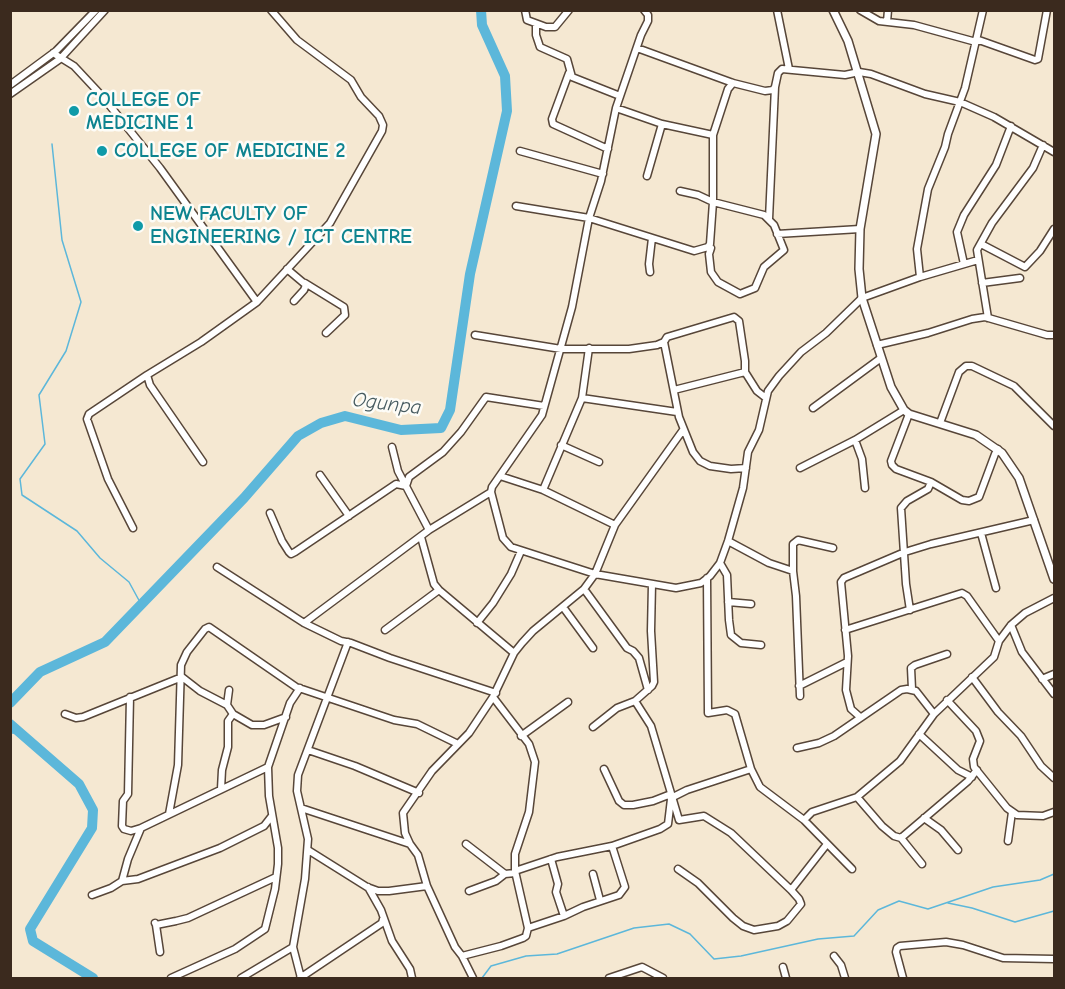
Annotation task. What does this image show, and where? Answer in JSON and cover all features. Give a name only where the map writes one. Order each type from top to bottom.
[{"type":"street","points":[[10,85],[53,53],[96,10]]},
{"type":"street","points":[[10,94],[60,59],[105,10]]},
{"type":"street","points":[[133,528],[108,478],[87,419],[89,414],[201,342],[257,302],[330,223],[382,131],[379,116],[361,97],[351,80],[297,40],[271,10]]},
{"type":"street","points":[[525,10],[527,20],[555,27],[569,10]]},
{"type":"street","points":[[644,10],[648,15],[648,21],[616,108],[603,174],[589,218],[572,307],[544,406],[538,423],[511,457],[494,483],[491,492],[502,538],[510,547],[595,574],[676,588],[701,583],[720,563],[743,488],[748,452],[759,430],[768,391],[779,376],[801,352],[826,333],[862,298],[920,277],[978,260]]},
{"type":"street","points":[[777,10],[789,69]]},
{"type":"street","points":[[833,10],[848,41],[859,72],[876,134],[858,252],[862,298],[891,387],[907,412],[975,435],[998,449],[1011,464],[1019,478],[1051,562],[1054,579]]},
{"type":"street","points":[[860,10],[879,21],[914,25],[976,41],[1035,60],[1038,59],[1047,10]]},
{"type":"street","points":[[888,10],[888,22]]},
{"type":"street","points":[[920,277],[916,249],[928,189],[960,102],[983,10]]},
{"type":"street","points":[[537,24],[536,35],[540,47],[567,59],[569,73],[552,119],[554,124],[608,149]]},
{"type":"street","points":[[637,48],[733,83],[765,92],[775,87]]},
{"type":"street","points":[[53,53],[74,66],[102,96],[160,168],[257,302]]},
{"type":"street","points":[[769,219],[775,87],[779,70],[845,75],[859,72],[871,74],[925,94],[960,102],[1011,126],[1054,152]]},
{"type":"street","points":[[569,73],[572,77],[620,96]]},
{"type":"street","points":[[708,247],[713,202],[713,135],[728,89],[733,83]]},
{"type":"street","points":[[616,108],[662,124],[713,135]]},
{"type":"street","points":[[647,176],[662,124]]},
{"type":"street","points":[[964,264],[957,232],[964,214],[996,165],[1011,126]]},
{"type":"street","points":[[988,318],[977,250],[992,223],[1033,168],[1044,146]]},
{"type":"street","points":[[520,151],[603,174]]},
{"type":"street","points":[[680,190],[713,202],[755,212],[769,219],[774,225],[784,250],[765,267],[755,288],[740,294],[718,282],[711,272],[709,254],[711,248],[708,247]]},
{"type":"street","points":[[516,206],[589,218],[694,251],[708,247]]},
{"type":"street","points":[[777,234],[860,229]]},
{"type":"street","points":[[981,244],[1025,267],[1040,251],[1054,229]]},
{"type":"street","points":[[650,272],[652,238]]},
{"type":"street","points":[[287,269],[344,307],[345,315],[326,333]]},
{"type":"street","points":[[982,283],[1020,278]]},
{"type":"street","points":[[294,301],[306,288],[305,283]]},
{"type":"street","points":[[746,468],[731,469],[710,466],[700,462],[693,452],[677,412],[664,342],[667,337],[737,318],[745,372],[757,390],[766,398]]},
{"type":"street","points":[[877,345],[928,333],[972,319],[988,318],[1054,335]]},
{"type":"street","points":[[475,335],[561,349],[629,349],[664,342]]},
{"type":"street","points":[[543,490],[582,398],[589,348]]},
{"type":"street","points":[[813,408],[881,358]]},
{"type":"street","points":[[940,423],[958,372],[966,366],[972,366],[1021,391],[1054,426]]},
{"type":"street","points":[[674,390],[745,372]]},
{"type":"street","points":[[147,375],[150,385],[203,462]]},
{"type":"street","points":[[406,486],[409,477],[443,452],[461,432],[486,397],[544,406]]},
{"type":"street","points":[[582,398],[677,412]]},
{"type":"street","points":[[800,468],[907,412]]},
{"type":"street","points":[[907,412],[891,461],[896,469],[932,482],[962,500],[974,500],[979,497],[998,449]]},
{"type":"street","points":[[473,978],[455,947],[428,886],[418,855],[410,844],[403,823],[403,813],[419,793],[432,771],[469,733],[495,695],[514,654],[532,631],[584,589],[595,574],[615,525],[683,430]]},
{"type":"street","points":[[855,440],[862,459],[865,488]]},
{"type":"street","points":[[561,445],[599,462]]},
{"type":"street","points":[[392,447],[398,471],[429,530]]},
{"type":"street","points":[[320,475],[349,516]]},
{"type":"street","points":[[500,476],[543,490],[615,525]]},
{"type":"street","points":[[910,610],[902,508],[907,501],[928,489],[932,482]]},
{"type":"street","points":[[270,513],[282,541],[291,554],[396,484],[406,486]]},
{"type":"street","points":[[304,623],[429,530],[491,492]]},
{"type":"street","points":[[860,717],[849,703],[846,690],[847,662],[841,582],[844,578],[905,552],[931,544],[1034,520]]},
{"type":"street","points":[[981,533],[996,588]]},
{"type":"street","points":[[421,537],[434,584],[514,654]]},
{"type":"street","points":[[728,541],[769,563],[793,571]]},
{"type":"street","points":[[800,696],[793,571],[795,541],[833,548]]},
{"type":"street","points":[[477,623],[499,593],[521,551]]},
{"type":"street","points":[[720,563],[728,575],[731,635],[741,643],[760,645]]},
{"type":"street","points":[[217,567],[304,623],[341,641],[495,695],[521,736],[529,744],[535,762],[529,812],[515,854],[515,872],[528,927],[526,936],[501,946],[462,956]]},
{"type":"street","points":[[707,578],[706,702],[708,713],[727,710],[735,714],[751,768],[760,787],[804,820],[852,869]]},
{"type":"street","points":[[593,727],[617,708],[635,701],[652,686],[654,678],[651,631],[652,584]]},
{"type":"street","points":[[584,589],[627,648],[639,658],[648,690]]},
{"type":"street","points":[[385,630],[439,590]]},
{"type":"street","points":[[844,630],[962,593],[967,596],[999,641]]},
{"type":"street","points":[[804,820],[812,812],[857,797],[900,761],[934,714],[994,657],[999,641],[1011,625],[1024,613],[1054,598]]},
{"type":"street","points":[[728,602],[751,604]]},
{"type":"street","points":[[563,607],[593,648]]},
{"type":"street","points":[[1011,625],[1022,652],[1054,694]]},
{"type":"street","points":[[169,814],[177,765],[181,665],[187,652],[205,629],[211,627],[300,688],[394,720],[417,724],[458,744]]},
{"type":"street","points":[[348,642],[298,775],[297,791],[308,839],[305,879],[293,947],[301,978],[383,919]]},
{"type":"street","points":[[912,689],[911,668],[947,654]]},
{"type":"street","points":[[799,686],[847,662]]},
{"type":"street","points":[[1042,679],[1054,674]]},
{"type":"street","points":[[972,676],[998,712],[1021,736],[1041,766],[1054,778]]},
{"type":"street","points":[[65,714],[76,718],[83,717],[182,677]]},
{"type":"street","points":[[182,677],[200,691],[227,705],[232,714],[245,722],[259,726],[287,717]]},
{"type":"street","points":[[171,978],[235,949],[265,929],[276,877],[278,848],[271,817],[268,767],[290,703],[300,688]]},
{"type":"street","points":[[227,705],[229,690]]},
{"type":"street","points":[[797,748],[834,736],[901,690],[916,691],[934,714]]},
{"type":"street","points":[[130,697],[128,794],[123,801],[122,826],[124,829],[131,831],[141,828],[268,767]]},
{"type":"street","points":[[947,700],[970,723],[979,736],[980,741],[973,759],[977,770],[1000,801],[1017,815],[1043,816],[1054,812]]},
{"type":"street","points":[[635,701],[651,726],[679,820]]},
{"type":"street","points":[[521,736],[568,702]]},
{"type":"street","points":[[221,789],[222,770],[228,747],[228,721],[232,714]]},
{"type":"street","points":[[919,734],[958,770],[972,777]]},
{"type":"street","points":[[308,750],[355,766],[419,793]]},
{"type":"street","points":[[604,769],[619,801],[624,805],[633,805],[671,796],[751,768]]},
{"type":"street","points":[[901,838],[972,777],[977,770]]},
{"type":"street","points":[[668,824],[671,796]]},
{"type":"street","points":[[857,797],[882,826],[894,836],[901,838],[922,864]]},
{"type":"street","points":[[301,808],[410,844]]},
{"type":"street","points":[[1008,841],[1012,812]]},
{"type":"street","points":[[469,891],[496,881],[506,874],[551,859],[612,846],[679,820],[700,816],[731,833],[791,890],[801,904],[795,913],[778,926],[754,930],[743,926],[733,918],[698,883],[678,869]]},
{"type":"street","points":[[92,895],[122,881],[138,879],[220,848],[264,826],[271,817]]},
{"type":"street","points":[[924,818],[941,830],[958,850]]},
{"type":"street","points":[[122,881],[141,828]]},
{"type":"street","points":[[466,844],[506,874]]},
{"type":"street","points":[[791,890],[827,844]]},
{"type":"street","points":[[528,927],[619,895],[625,889],[612,846]]},
{"type":"street","points":[[308,850],[376,893],[383,919],[392,940],[410,969],[412,978]]},
{"type":"street","points":[[551,859],[558,884],[556,892],[564,916]]},
{"type":"street","points":[[593,874],[600,900]]},
{"type":"street","points":[[160,952],[156,924],[188,918],[276,877]]},
{"type":"street","points":[[376,893],[428,886]]},
{"type":"street","points":[[903,978],[896,952],[900,946],[946,942],[1003,958],[1054,959]]},
{"type":"street","points":[[245,977],[293,947]]},
{"type":"street","points":[[834,956],[841,965],[845,978]]},
{"type":"street","points":[[609,978],[642,967],[663,978]]},
{"type":"street","points":[[783,967],[786,978]]},
{"type":"waterway","name":"Ogunpa","points":[[10,703],[40,672],[105,642],[244,498],[298,436],[321,423],[345,416],[401,430],[441,428],[450,410],[470,274],[507,111],[505,76],[482,25],[481,10]]},
{"type":"waterway","points":[[52,144],[62,240],[81,302],[66,351],[39,395],[45,444],[20,479],[22,495],[77,531],[100,558],[129,582],[141,604]]},
{"type":"waterway","name":"Ogunpa","points":[[10,724],[79,784],[93,810],[92,828],[30,929],[33,941],[93,978]]},
{"type":"waterway","name":"Ogunpa","points":[[10,733],[20,733]]},
{"type":"waterway","points":[[482,978],[491,966],[526,956],[557,954],[634,928],[669,924],[690,934],[714,959],[741,956],[818,939],[854,936],[878,910],[899,901],[928,909],[993,887],[1040,880],[1054,874]]},
{"type":"waterway","points":[[948,903],[1015,922],[1054,911]]},
{"type":"place","name":"COLLEGE OF MEDICINE 1","points":[[74,111]]},
{"type":"place","name":"COLLEGE OF MEDICINE 2","points":[[102,151]]},
{"type":"place","name":"NEW FACULTY OF ENGINEERING / ICT CENTRE","points":[[138,226]]}]
